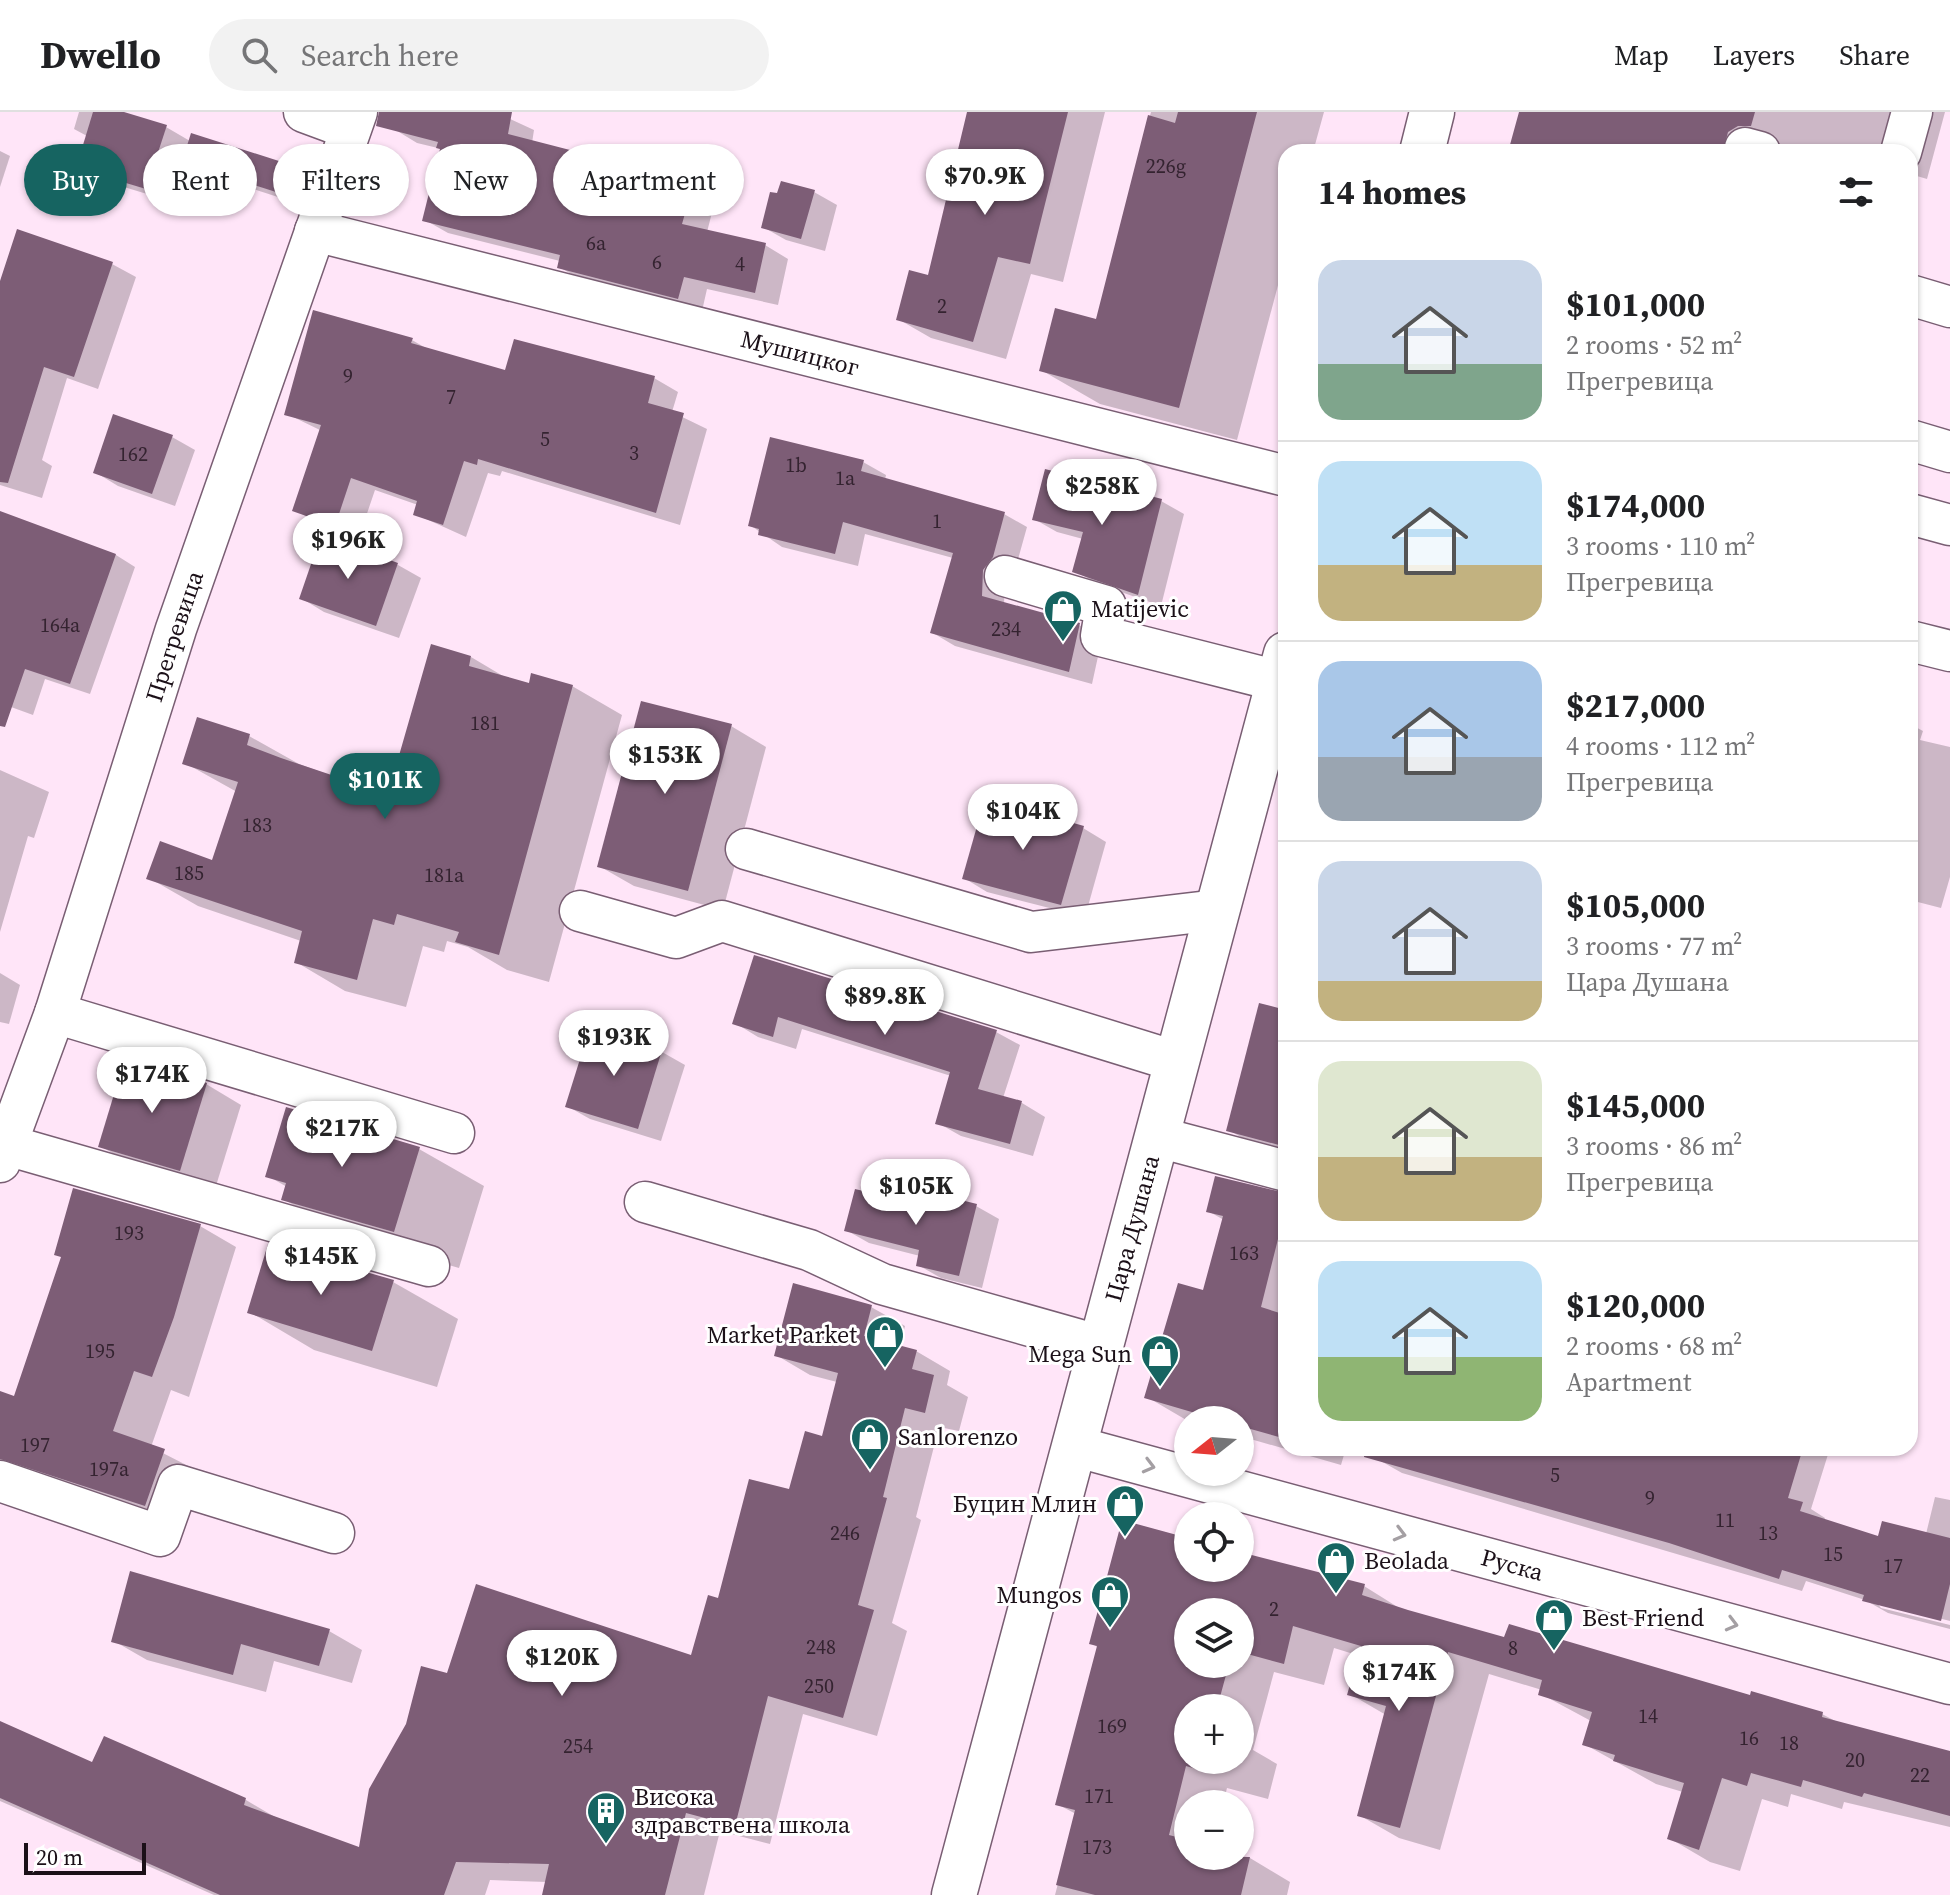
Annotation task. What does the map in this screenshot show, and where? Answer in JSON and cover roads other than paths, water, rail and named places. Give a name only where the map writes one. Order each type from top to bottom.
[{"type":"main road","points":[[1424,144],[1432,112]]},
{"type":"main road","name":"Цара Душана","points":[[954,1895],[1278,682]]},
{"type":"street","points":[[304,112],[354,120]]},
{"type":"street","points":[[1903,144],[1912,112]]},
{"type":"street","name":"Прегревица","points":[[3,1153],[55,1013],[176,629],[354,120]]},
{"type":"street","name":"Мушицког","points":[[315,231],[1278,474]]},
{"type":"street","points":[[1918,297],[1950,307]]},
{"type":"street","points":[[1918,442],[1950,452]]},
{"type":"street","points":[[1918,516],[1950,525]]},
{"type":"street","points":[[1005,576],[1106,606],[1101,636],[1278,666]]},
{"type":"street","points":[[1918,643],[1950,651]]},
{"type":"street","points":[[746,849],[1031,932],[1217,910]]},
{"type":"street","points":[[580,911],[676,938],[722,921],[1178,1062]]},
{"type":"street","points":[[55,1013],[454,1133]]},
{"type":"street","points":[[1158,1137],[1278,1169]]},
{"type":"street","points":[[3,1153],[429,1266]]},
{"type":"street","points":[[645,1202],[809,1250],[882,1284],[1101,1346]]},
{"type":"street","name":"Руска","points":[[1074,1446],[1950,1684]]},
{"type":"street","points":[[0,1481],[160,1536],[178,1485],[334,1533]]},
{"type":"place","name":"Matijevic","points":[[1063,643]]},
{"type":"place","name":"Market Parket","points":[[885,1369]]},
{"type":"place","name":"Mega Sun","points":[[1160,1388]]},
{"type":"place","name":"Sanlorenzo","points":[[870,1471]]},
{"type":"place","name":"Буцин Млин","points":[[1125,1538]]},
{"type":"place","name":"Beolada","points":[[1336,1595]]},
{"type":"place","name":"Mungos","points":[[1110,1629]]},
{"type":"place","name":"Best Friend","points":[[1554,1652]]},
{"type":"place","name":"Висока здравствена школа","points":[[606,1845]]}]
